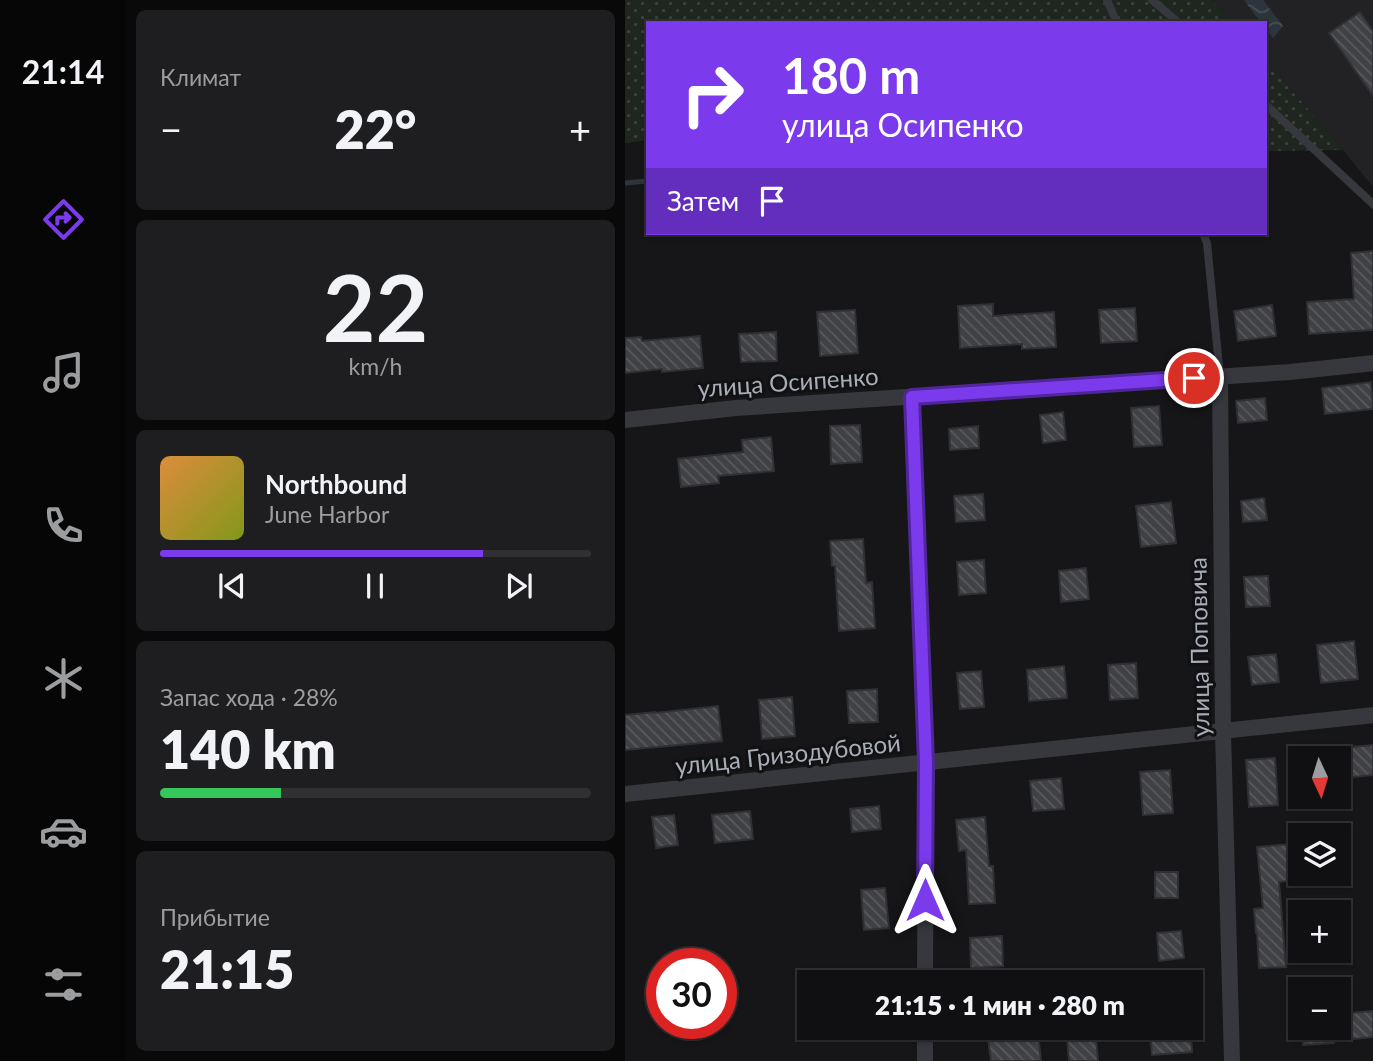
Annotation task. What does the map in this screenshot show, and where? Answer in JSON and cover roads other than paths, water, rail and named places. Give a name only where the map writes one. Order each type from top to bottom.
[{"type":"street","name":"улица Осипенко","points":[[625,420],[736,408],[1290,372],[1373,363]]},
{"type":"street","name":"улица Поповича","points":[[1220,376],[1223,732],[1232,1061]]},
{"type":"street","points":[[912,397],[926,763],[925,970]]},
{"type":"street","name":"улица Гризодубовой","points":[[625,794],[1373,715]]},
{"type":"street","points":[[925,1040],[925,1061]]},
{"type":"lane","points":[[1107,0],[1116,21]]},
{"type":"lane","points":[[1152,0],[1177,21]]},
{"type":"lane","points":[[1267,106],[1373,205]]},
{"type":"lane","name":"улица Поповича","points":[[1204,235],[1207,243],[1220,376]]},
{"type":"water","points":[[1244,0],[1263,0],[1283,26],[1273,38],[1267,30],[1267,21],[1260,21]]},
{"type":"waterway","points":[[625,183],[646,181]]}]
